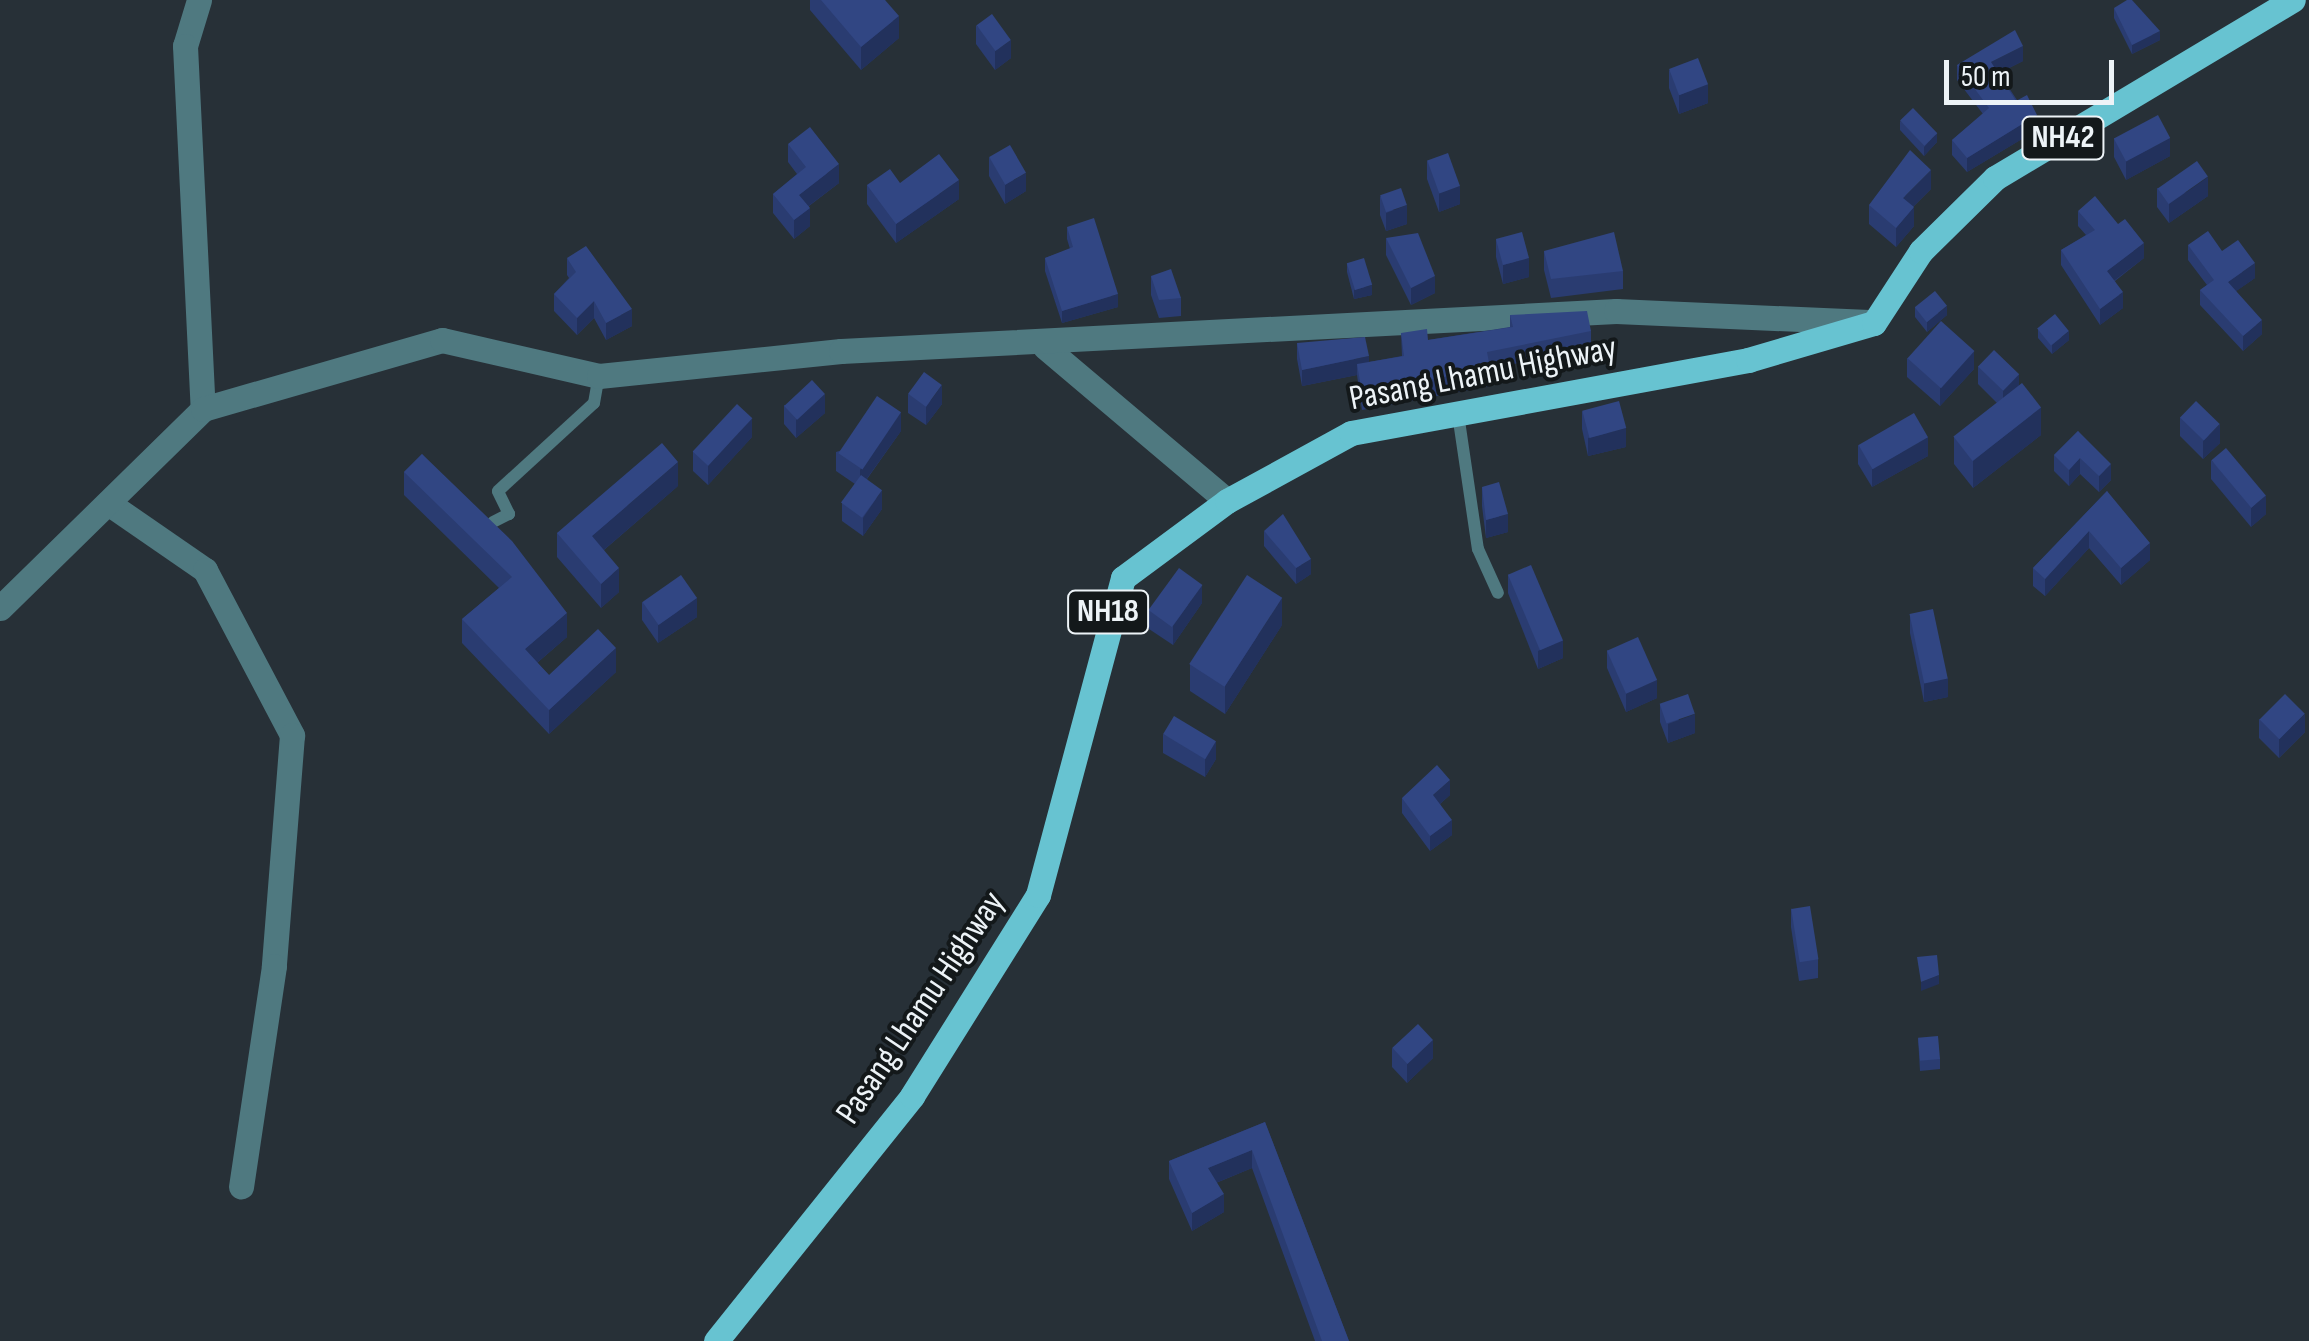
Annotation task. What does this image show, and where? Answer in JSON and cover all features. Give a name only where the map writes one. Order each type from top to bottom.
[{"type":"main road","name":"NH42","points":[[1874,323],[1921,251],[1994,178],[2294,0]]},
{"type":"main road","name":"Pasang Lhamu Highway","points":[[716,1341],[912,1096],[1038,895],[1123,578],[1228,501],[1351,433],[1748,360],[1874,323]]},
{"type":"street","points":[[199,0],[185,46],[202,409]]},
{"type":"street","points":[[0,608],[202,409],[442,340],[599,376],[841,351],[1045,347],[1616,312],[1874,323]]},
{"type":"street","points":[[1045,347],[1228,501]]},
{"type":"street","points":[[108,503],[205,570],[292,735],[274,966],[241,1187]]},
{"type":"lane","points":[[493,522],[509,514],[498,491],[594,403],[599,376]]},
{"type":"lane","points":[[1458,414],[1478,550],[1498,593]]},
{"type":"building","points":[[821,0],[885,0],[899,16],[861,47]]},
{"type":"building","points":[[2132,0],[2160,31],[2132,45],[2114,8]]},
{"type":"building","points":[[992,14],[1011,40],[995,51],[977,25]]},
{"type":"building","points":[[2015,30],[2023,46],[1991,62],[2016,101],[2027,95],[2037,115],[1967,158],[1952,140],[1989,108],[1957,65]]},
{"type":"building","points":[[1698,58],[1708,84],[1679,95],[1669,69]]},
{"type":"building","points":[[1913,108],[1937,133],[1924,146],[1900,121]]},
{"type":"building","points":[[2158,115],[2170,138],[2126,161],[2114,138]]},
{"type":"building","points":[[810,127],[839,164],[799,195],[810,208],[794,220],[773,194],[806,167],[788,144]]},
{"type":"building","points":[[1010,145],[1026,173],[1005,185],[989,157]]},
{"type":"building","points":[[1910,150],[1931,170],[1903,198],[1914,207],[1896,228],[1869,205]]},
{"type":"building","points":[[1448,153],[1460,186],[1439,193],[1427,161]]},
{"type":"building","points":[[939,154],[959,180],[896,224],[867,185],[890,169],[900,183]]},
{"type":"building","points":[[2197,161],[2208,177],[2169,204],[2158,189]]},
{"type":"building","points":[[1401,188],[1407,205],[1386,212],[1380,195]]},
{"type":"building","points":[[2095,196],[2118,224],[2125,219],[2144,243],[2107,271],[2123,292],[2100,309],[2061,250],[2095,230],[2078,211]]},
{"type":"building","points":[[1094,218],[1118,294],[1062,311],[1045,258],[1073,247],[1067,227]]},
{"type":"building","points":[[2208,231],[2222,251],[2238,240],[2255,263],[2228,282],[2262,320],[2243,336],[2200,290],[2214,280],[2188,245]]},
{"type":"building","points":[[1522,232],[1529,258],[1503,265],[1496,239]]},
{"type":"building","points":[[1614,232],[1623,271],[1551,279],[1544,251]]},
{"type":"building","points":[[1418,233],[1435,276],[1411,288],[1386,238]]},
{"type":"building","points":[[586,246],[632,309],[606,323],[594,301],[577,318],[554,294],[576,272],[567,258]]},
{"type":"building","points":[[1364,258],[1372,285],[1355,290],[1347,263]]},
{"type":"building","points":[[1171,269],[1181,298],[1159,300],[1151,276]]},
{"type":"building","points":[[1935,291],[1947,306],[1927,322],[1915,307]]},
{"type":"building","points":[[1587,311],[1591,331],[1487,352],[1490,368],[1362,393],[1357,364],[1404,356],[1401,333],[1427,329],[1428,340],[1513,327],[1510,315]]},
{"type":"building","points":[[2055,314],[2069,331],[2051,346],[2037,328]]},
{"type":"building","points":[[1941,321],[1974,351],[1941,388],[1908,358]]},
{"type":"building","points":[[1365,337],[1369,356],[1302,370],[1297,343]]},
{"type":"building","points":[[1994,350],[2019,374],[2003,391],[1978,367]]},
{"type":"building","points":[[924,372],[942,385],[926,407],[908,394]]},
{"type":"building","points":[[812,380],[825,394],[797,420],[784,406]]},
{"type":"building","points":[[2022,383],[2041,407],[1973,461],[1953,437]]},
{"type":"building","points":[[877,396],[901,412],[862,469],[838,453]]},
{"type":"building","points":[[1619,401],[1626,428],[1590,438],[1582,411]]},
{"type":"building","points":[[2196,401],[2220,424],[2204,440],[2180,418]]},
{"type":"building","points":[[737,404],[752,418],[708,466],[693,452]]},
{"type":"building","points":[[1914,413],[1928,437],[1873,469],[1859,445]]},
{"type":"building","points":[[2078,431],[2111,464],[2099,476],[2080,458],[2069,470],[2054,455]]},
{"type":"building","points":[[662,443],[678,462],[592,536],[619,568],[601,584],[557,533]]},
{"type":"building","points":[[2226,448],[2266,495],[2251,508],[2211,460]]},
{"type":"building","points":[[422,454],[512,541],[567,613],[525,649],[549,675],[598,629],[616,648],[549,710],[462,619],[512,577],[404,472]]},
{"type":"building","points":[[861,475],[882,490],[862,518],[841,503]]},
{"type":"building","points":[[1499,482],[1508,514],[1486,520],[1482,487]]},
{"type":"building","points":[[2107,491],[2150,543],[2121,568],[2089,531],[2045,579],[2033,568]]},
{"type":"building","points":[[1283,514],[1311,559],[1296,568],[1264,531]]},
{"type":"building","points":[[1531,565],[1563,640],[1540,650],[1508,575]]},
{"type":"building","points":[[1179,568],[1202,585],[1172,627],[1148,610]]},
{"type":"building","points":[[681,575],[697,598],[659,625],[642,602]]},
{"type":"building","points":[[1247,575],[1282,598],[1224,687],[1189,664]]},
{"type":"building","points":[[1933,609],[1948,678],[1924,683],[1910,614]]},
{"type":"building","points":[[1638,637],[1657,680],[1626,694],[1607,651]]},
{"type":"building","points":[[1688,694],[1695,714],[1666,724],[1660,704]]},
{"type":"building","points":[[2285,694],[2305,714],[2279,739],[2260,719]]},
{"type":"building","points":[[1174,716],[1216,741],[1205,759],[1163,734]]},
{"type":"building","points":[[1437,765],[1450,780],[1433,795],[1452,820],[1430,836],[1402,798]]},
{"type":"building","points":[[1810,906],[1818,959],[1800,962],[1791,909]]},
{"type":"building","points":[[1937,955],[1939,975],[1921,982],[1917,957]]},
{"type":"building","points":[[1418,1024],[1433,1040],[1407,1064],[1392,1048]]},
{"type":"building","points":[[1938,1036],[1940,1059],[1920,1061],[1918,1038]]},
{"type":"building","points":[[1265,1122],[1349,1341],[1322,1341],[1252,1150],[1208,1168],[1224,1194],[1192,1213],[1169,1161]]}]
